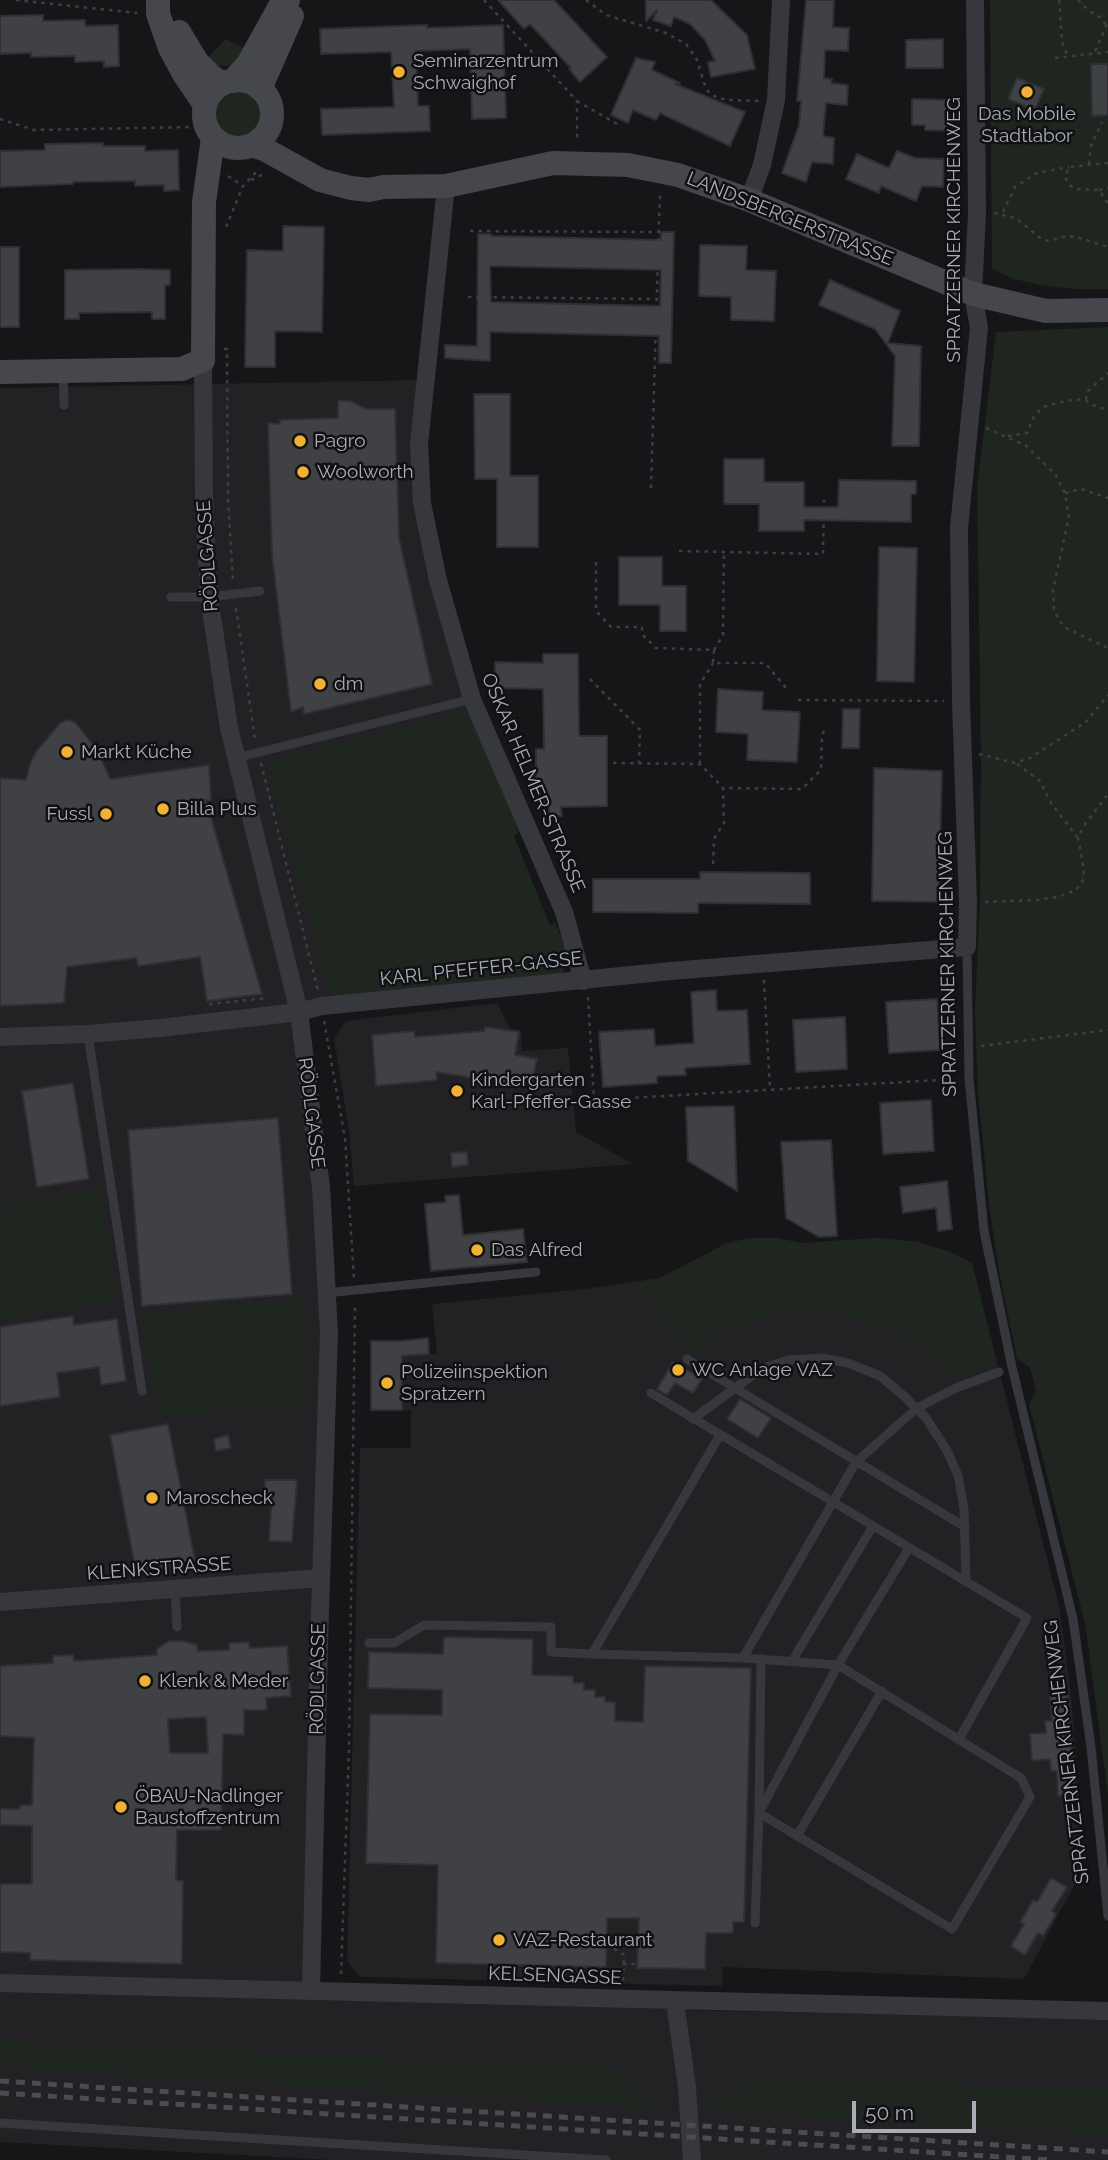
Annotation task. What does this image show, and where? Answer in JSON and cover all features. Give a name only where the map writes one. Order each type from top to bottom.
[{"type":"street","points":[[205,123],[211,93],[248,64],[279,8],[288,0]]},
{"type":"street","points":[[260,89],[293,12],[295,0]]},
{"type":"street","points":[[748,200],[762,165],[776,100],[781,0]]},
{"type":"street","name":"SPRATZERNER KIRCHENWEG","points":[[967,947],[959,528],[979,328],[973,294],[977,213],[975,0]]},
{"type":"street","points":[[158,1],[169,12],[197,62],[211,76],[228,82],[247,82],[260,89],[269,101],[271,122],[265,136],[244,147],[220,143],[205,123],[170,48],[158,14],[158,1]]},
{"type":"street","name":"LANDSBERGERSTRASSE","points":[[271,122],[289,145],[304,156],[326,167],[383,187]]},
{"type":"street","name":"RÖDLGASSE","points":[[205,123],[208,164],[204,202],[204,500],[209,597],[229,728],[299,1012],[321,1187],[329,1333],[311,1991]]},
{"type":"street","name":"RÖDLGASSE","points":[[205,244],[233,180],[244,147]]},
{"type":"street","name":"LANDSBERGERSTRASSE","points":[[244,147],[264,149],[320,180],[369,190],[383,187],[446,186],[553,163],[628,165],[678,174],[748,200],[973,294],[1046,311],[1108,310]]},
{"type":"street","name":"OSKAR HELMER-STRASSE","points":[[446,186],[430,323],[419,461],[422,503],[438,580],[472,699],[565,912],[583,981]]},
{"type":"street","points":[[0,372],[182,369],[203,360]]},
{"type":"street","name":"KARL PFEFFER-GASSE","points":[[1,1036],[88,1034],[299,1012],[322,1006],[763,963],[967,947]]},
{"type":"street","name":"KLENKSTRASSE","points":[[0,1602],[321,1578]]},
{"type":"street","name":"KELSENGASSE","points":[[0,1983],[1108,2011]]},
{"type":"street","points":[[675,2002],[687,2087],[692,2160]]},
{"type":"lane","points":[[63,371],[64,405]]},
{"type":"lane","points":[[171,597],[209,597],[260,591]]},
{"type":"lane","points":[[236,758],[472,699]]},
{"type":"lane","name":"SPRATZERNER KIRCHENWEG","points":[[967,947],[967,1048],[984,1231],[1012,1367],[1075,1629],[1091,1747],[1108,1916]]},
{"type":"lane","points":[[88,1034],[142,1391]]},
{"type":"lane","points":[[326,1293],[536,1272]]},
{"type":"lane","points":[[693,1419],[761,1369],[788,1360],[821,1358],[848,1363],[880,1376],[926,1418],[946,1449],[958,1475],[965,1527],[966,1582]]},
{"type":"lane","points":[[687,1359],[965,1527]]},
{"type":"lane","points":[[743,1658],[856,1462],[917,1408],[956,1388],[999,1372]]},
{"type":"lane","points":[[650,1393],[1027,1618],[959,1739]]},
{"type":"lane","points":[[592,1654],[720,1435]]},
{"type":"lane","points":[[792,1661],[873,1526]]},
{"type":"lane","points":[[759,1813],[838,1665],[909,1548]]},
{"type":"lane","points":[[175,1589],[177,1627]]},
{"type":"lane","points":[[369,1643],[394,1643],[424,1625],[551,1627],[551,1653],[743,1658],[838,1665],[1021,1777],[1030,1797],[952,1929],[759,1813]]},
{"type":"lane","points":[[755,1923],[761,1659]]},
{"type":"lane","points":[[797,1836],[882,1691]]},
{"type":"lane","points":[[0,2123],[606,2160]]},
{"type":"path","points":[[16,0],[136,13],[158,1]]},
{"type":"path","points":[[484,0],[577,101],[617,124]]},
{"type":"path","points":[[586,0],[606,15],[666,33],[686,44],[697,60],[709,93],[718,98],[776,100]]},
{"type":"path","points":[[1059,0],[1062,41],[1067,55]]},
{"type":"path","points":[[1078,0],[1107,24],[1095,52]]},
{"type":"path","points":[[1055,58],[1108,51]]},
{"type":"path","points":[[577,101],[577,141]]},
{"type":"path","points":[[0,119],[34,130],[205,123]]},
{"type":"path","points":[[1089,164],[1091,146],[1102,122]]},
{"type":"path","points":[[1002,213],[1015,187],[1037,173],[1108,163]]},
{"type":"path","points":[[1069,167],[1065,177],[1069,185],[1077,189],[1108,188]]},
{"type":"path","points":[[651,488],[660,171]]},
{"type":"path","points":[[248,181],[264,174]]},
{"type":"path","points":[[1099,190],[1108,204]]},
{"type":"path","points":[[977,213],[1002,213],[1016,218],[1048,241],[1067,236],[1108,247]]},
{"type":"path","points":[[470,231],[659,232]]},
{"type":"path","points":[[468,297],[657,299]]},
{"type":"path","points":[[1108,373],[1088,391],[1086,399],[1089,404],[1108,410]]},
{"type":"path","points":[[1004,436],[1025,435],[1030,431],[1036,413],[1043,407],[1086,399]]},
{"type":"path","points":[[969,424],[993,430],[1026,445],[1055,474],[1065,493],[1069,517],[1053,590],[1054,611],[1064,626],[1108,648]]},
{"type":"path","points":[[1065,493],[1081,489],[1108,498]]},
{"type":"path","points":[[678,551],[823,554],[824,500]]},
{"type":"path","points":[[713,864],[713,839],[724,823],[723,788],[700,764],[701,684],[713,663],[713,650],[723,635],[724,552]]},
{"type":"path","points":[[596,562],[596,611],[611,627],[642,626],[642,634],[656,648],[713,650]]},
{"type":"path","points":[[713,663],[765,663],[788,689]]},
{"type":"path","points":[[590,680],[640,730],[639,763]]},
{"type":"path","points":[[1015,763],[1030,758],[1086,722],[1108,695]]},
{"type":"path","points":[[798,700],[961,702]]},
{"type":"path","points":[[723,788],[802,789],[821,770],[822,732],[826,726]]},
{"type":"path","points":[[963,749],[1015,763],[1040,781],[1051,803],[1078,838],[1084,869],[1083,880],[1076,890],[1058,897],[968,901]]},
{"type":"path","points":[[612,763],[700,764]]},
{"type":"path","points":[[1078,838],[1108,794]]},
{"type":"path","points":[[763,963],[770,1089]]},
{"type":"path","points":[[583,981],[587,989],[594,1100],[969,1078]]},
{"type":"path","points":[[967,1048],[1108,1030]]},
{"type":"path","points":[[607,1944],[624,1955],[622,2000]]},
{"type":"path","points":[[624,1964],[638,1964]]},
{"type":"shaded area","points":[[990,0],[1108,0],[1108,289],[1073,289],[1042,285],[1013,279],[992,268]]},
{"type":"shaded area","points":[[226,39],[249,51],[233,66],[215,66],[205,60]]},
{"type":"shaded area","points":[[238,91],[254,98],[261,114],[254,130],[238,137],[222,130],[215,114],[222,98]]},
{"type":"shaded area","points":[[1108,327],[1108,1795],[1085,1623],[1029,1405],[1036,1391],[1030,1367],[1017,1359],[999,1271],[989,1205],[978,1092],[975,1011],[980,899],[981,755],[977,487],[996,332]]},
{"type":"shaded area","points":[[421,380],[416,443],[471,711],[519,831],[514,836],[550,926],[555,922],[568,957],[294,1009],[316,1183],[326,1333],[307,1991],[682,2010],[1108,2019],[1108,2160],[332,2160],[0,2142],[0,388]]},
{"type":"shaded area","points":[[471,711],[519,831],[514,836],[550,926],[555,922],[568,957],[563,973],[331,998],[267,762]]},
{"type":"shaded area","name":"Kindergarten Karl-Pfeffer-Gasse","points":[[497,1003],[508,1025],[512,1029],[521,1030],[522,1051],[568,1048],[576,1132],[633,1164],[354,1186],[349,1130],[334,1038],[346,1021]]},
{"type":"shaded area","points":[[99,1189],[117,1300],[0,1320],[0,1206]]},
{"type":"shaded area","points":[[749,1238],[775,1238],[802,1243],[878,1238],[918,1242],[950,1252],[972,1263],[1059,1606],[1071,1694],[1084,1867],[1024,1979],[723,1967],[722,1986],[360,1977],[347,1961],[360,1448],[411,1448],[411,1410],[402,1410],[402,1356],[437,1354],[432,1304],[585,1289],[660,1278],[725,1244]]},
{"type":"shaded area","points":[[749,1238],[775,1238],[802,1243],[878,1238],[918,1242],[950,1252],[972,1263],[997,1365],[957,1380],[923,1346],[866,1321],[805,1310],[757,1319],[720,1333],[690,1353],[636,1282],[660,1278],[725,1244]]},
{"type":"shaded area","points":[[304,1299],[306,1407],[159,1416],[140,1313]]},
{"type":"shaded area","points":[[0,2041],[619,2069],[636,2093],[650,2094],[650,2108],[0,2067]]},
{"type":"shaded area","points":[[746,2078],[1108,2089],[1108,2135],[709,2111],[709,2101],[733,2098]]},
{"type":"building","points":[[498,0],[554,0],[607,57],[580,82],[569,69],[571,68],[530,24],[524,29]]},
{"type":"building","points":[[646,0],[711,0],[747,35],[755,69],[711,77],[708,62],[715,61],[705,40],[690,24],[674,17],[671,26],[653,20],[657,10],[646,21]]},
{"type":"building","points":[[806,0],[834,0],[833,27],[849,28],[848,51],[825,50],[824,78],[832,79],[831,83],[848,85],[847,105],[826,103],[823,136],[834,138],[833,164],[812,162],[806,182],[782,173],[799,125],[801,101],[797,101]]},
{"type":"building","points":[[43,15],[43,21],[85,20],[85,26],[118,25],[119,66],[104,67],[104,61],[75,62],[75,56],[31,57],[31,53],[0,54],[0,16]]},
{"type":"building","points":[[427,25],[427,28],[503,25],[506,118],[472,119],[470,49],[416,51],[418,106],[429,106],[430,131],[322,135],[321,109],[394,107],[391,52],[321,54],[320,29]]},
{"type":"building","points":[[943,39],[943,68],[906,68],[906,40]]},
{"type":"building","points":[[636,58],[655,62],[652,70],[680,83],[675,84],[745,112],[730,146],[660,113],[656,120],[633,110],[628,123],[611,115]]},
{"type":"building","points":[[1091,64],[1108,64],[1108,115],[1092,116]]},
{"type":"building","name":"Das Mobile Stadtlabor","points":[[1017,78],[1044,89],[1035,110],[1008,99]]},
{"type":"building","points":[[912,99],[950,100],[950,131],[925,130],[925,125],[912,125]]},
{"type":"building","points":[[103,143],[103,146],[145,146],[145,151],[178,150],[179,190],[164,191],[164,185],[135,186],[135,181],[0,187],[0,151],[45,150],[45,144]]},
{"type":"building","points":[[897,151],[915,158],[944,159],[943,187],[922,186],[916,201],[881,186],[879,193],[846,179],[857,154],[889,168]]},
{"type":"building","points":[[283,226],[324,227],[322,332],[275,331],[275,367],[245,367],[247,250],[283,251]]},
{"type":"building","points":[[661,232],[674,232],[671,363],[659,363],[659,336],[490,332],[490,361],[445,358],[445,345],[477,346],[478,234],[661,240]],"holes":[[[490,266],[661,270],[660,306],[491,302]]]},
{"type":"building","points":[[700,245],[747,246],[746,270],[776,271],[774,321],[731,320],[731,297],[699,296]]},
{"type":"building","points":[[0,247],[19,247],[19,327],[0,327]]},
{"type":"building","points":[[65,270],[170,270],[170,285],[165,285],[165,319],[152,319],[152,312],[79,313],[79,319],[65,319]]},
{"type":"building","points":[[830,280],[900,311],[888,343],[921,346],[919,446],[892,446],[895,356],[875,329],[819,305]]},
{"type":"building","points":[[474,394],[510,394],[510,476],[538,476],[538,547],[497,547],[497,479],[475,479]]},
{"type":"building","points":[[338,401],[350,401],[366,409],[395,409],[399,538],[432,684],[304,714],[303,707],[291,712],[272,555],[268,423],[280,424],[279,420],[338,418]]},
{"type":"building","points":[[724,459],[764,459],[764,482],[804,482],[804,507],[838,507],[839,480],[916,481],[916,494],[911,494],[911,522],[804,520],[804,531],[759,531],[759,504],[724,504]]},
{"type":"building","points":[[879,547],[917,548],[914,682],[877,681]]},
{"type":"building","points":[[619,557],[662,557],[662,586],[686,586],[686,631],[660,631],[660,605],[619,605]]},
{"type":"building","points":[[543,654],[578,654],[579,736],[607,736],[607,806],[561,807],[562,816],[549,816],[549,802],[536,802],[536,749],[544,749],[543,689],[495,688],[495,662],[543,663]]},
{"type":"building","points":[[718,689],[763,692],[762,710],[800,712],[797,762],[747,760],[748,734],[716,732]]},
{"type":"building","points":[[843,709],[860,709],[859,748],[842,748]]},
{"type":"building","points":[[67,720],[75,722],[98,751],[110,779],[209,765],[211,800],[206,800],[262,994],[207,1001],[200,957],[138,966],[136,958],[67,967],[64,1003],[0,1006],[0,778],[26,780],[36,752],[60,723]]},
{"type":"building","points":[[874,768],[942,771],[939,886],[947,886],[946,902],[872,901]]},
{"type":"building","points":[[700,872],[810,873],[810,904],[698,903],[698,913],[593,912],[593,879],[700,879]]},
{"type":"building","points":[[716,990],[717,1011],[747,1010],[750,1064],[685,1068],[686,1075],[657,1076],[657,1083],[603,1087],[599,1032],[654,1029],[655,1046],[694,1043],[691,992]]},
{"type":"building","points":[[937,999],[940,1050],[889,1053],[886,1002]]},
{"type":"building","points":[[845,1017],[847,1069],[796,1072],[793,1020]]},
{"type":"building","points":[[485,1027],[519,1032],[515,1055],[537,1059],[531,1087],[436,1072],[437,1080],[376,1086],[372,1035],[414,1031],[415,1037],[484,1031]]},
{"type":"building","points":[[73,1083],[89,1179],[37,1187],[22,1091]]},
{"type":"building","points":[[931,1100],[934,1151],[883,1154],[880,1103]]},
{"type":"building","points":[[734,1106],[737,1191],[688,1161],[686,1107]]},
{"type":"building","points":[[278,1118],[292,1294],[142,1306],[128,1130]]},
{"type":"building","points":[[831,1140],[837,1236],[819,1237],[786,1218],[781,1142]]},
{"type":"building","points":[[467,1152],[468,1165],[452,1167],[451,1153]]},
{"type":"building","points":[[947,1181],[952,1229],[938,1231],[936,1208],[903,1213],[900,1187]]},
{"type":"building","name":"Das Alfred","points":[[459,1195],[463,1235],[523,1229],[527,1262],[431,1271],[425,1204],[446,1202],[445,1196]]},
{"type":"building","points":[[73,1316],[74,1325],[117,1319],[126,1381],[101,1385],[99,1367],[57,1373],[60,1397],[0,1406],[0,1327]]},
{"type":"building","name":"Polizeiinspektion Spratzern","points":[[428,1338],[429,1354],[402,1356],[402,1410],[371,1410],[371,1341]]},
{"type":"building","name":"WC Anlage VAZ","points":[[673,1362],[702,1379],[693,1393],[675,1383],[667,1395],[657,1389]]},
{"type":"building","points":[[740,1399],[771,1418],[758,1438],[727,1419]]},
{"type":"building","name":"Maroscheck","points":[[168,1424],[195,1560],[136,1572],[110,1435]]},
{"type":"building","points":[[228,1435],[231,1448],[216,1451],[214,1439]]},
{"type":"building","points":[[265,1480],[297,1480],[292,1542],[269,1541],[272,1497],[264,1497]]},
{"type":"building","points":[[444,1637],[533,1639],[532,1675],[573,1676],[573,1683],[584,1683],[584,1690],[595,1690],[595,1697],[605,1697],[605,1702],[615,1702],[615,1721],[643,1722],[645,1666],[751,1668],[744,1922],[733,1922],[733,1933],[706,1933],[705,1969],[637,1968],[639,1918],[607,1918],[606,1967],[436,1963],[438,1865],[366,1863],[370,1714],[442,1715],[442,1690],[368,1688],[369,1652],[443,1654]]},
{"type":"building","points":[[169,1641],[197,1645],[198,1651],[229,1650],[229,1643],[249,1642],[250,1648],[287,1646],[291,1696],[266,1698],[267,1710],[244,1710],[244,1735],[223,1734],[221,1830],[177,1830],[176,1880],[183,1881],[182,1964],[30,1960],[30,1953],[0,1952],[0,1884],[32,1884],[32,1826],[0,1825],[0,1809],[18,1809],[22,1805],[32,1805],[34,1738],[0,1736],[0,1666],[53,1663],[53,1656],[73,1655],[74,1661],[157,1655],[157,1649]],"holes":[[[206,1717],[208,1753],[170,1753],[168,1719]]]},
{"type":"building","points":[[1068,1695],[1075,1795],[1058,1796],[1057,1771],[1051,1771],[1050,1759],[1032,1761],[1030,1734],[1046,1733],[1045,1721],[1052,1721],[1050,1696]]},
{"type":"building","points":[[1051,1878],[1067,1887],[1052,1911],[1056,1914],[1043,1936],[1038,1933],[1025,1955],[1011,1946],[1024,1924],[1020,1922],[1033,1900],[1037,1902]]},
{"type":"railway","points":[[0,2081],[1108,2152]]},
{"type":"railway","points":[[0,2093],[1050,2160]]},
{"type":"place","name":"Seminarzentrum Schwaighof","points":[[399,72]]},
{"type":"place","name":"Das Mobile Stadtlabor","points":[[1027,92]]},
{"type":"place","name":"Pagro","points":[[300,441]]},
{"type":"place","name":"Woolworth","points":[[303,472]]},
{"type":"place","name":"dm","points":[[320,684]]},
{"type":"place","name":"Markt Küche","points":[[67,752]]},
{"type":"place","name":"Billa Plus","points":[[163,809]]},
{"type":"place","name":"Fussl","points":[[106,814]]},
{"type":"place","name":"Kindergarten Karl-Pfeffer-Gasse","points":[[457,1091]]},
{"type":"place","name":"Das Alfred","points":[[477,1250]]},
{"type":"place","name":"WC Anlage VAZ","points":[[678,1370]]},
{"type":"place","name":"Polizeiinspektion Spratzern","points":[[387,1383]]},
{"type":"place","name":"Maroscheck","points":[[152,1498]]},
{"type":"place","name":"Klenk & Meder","points":[[145,1681]]},
{"type":"place","name":"ÖBAU-Nadlinger Baustoffzentrum","points":[[121,1807]]},
{"type":"place","name":"VAZ-Restaurant","points":[[499,1940]]}]
